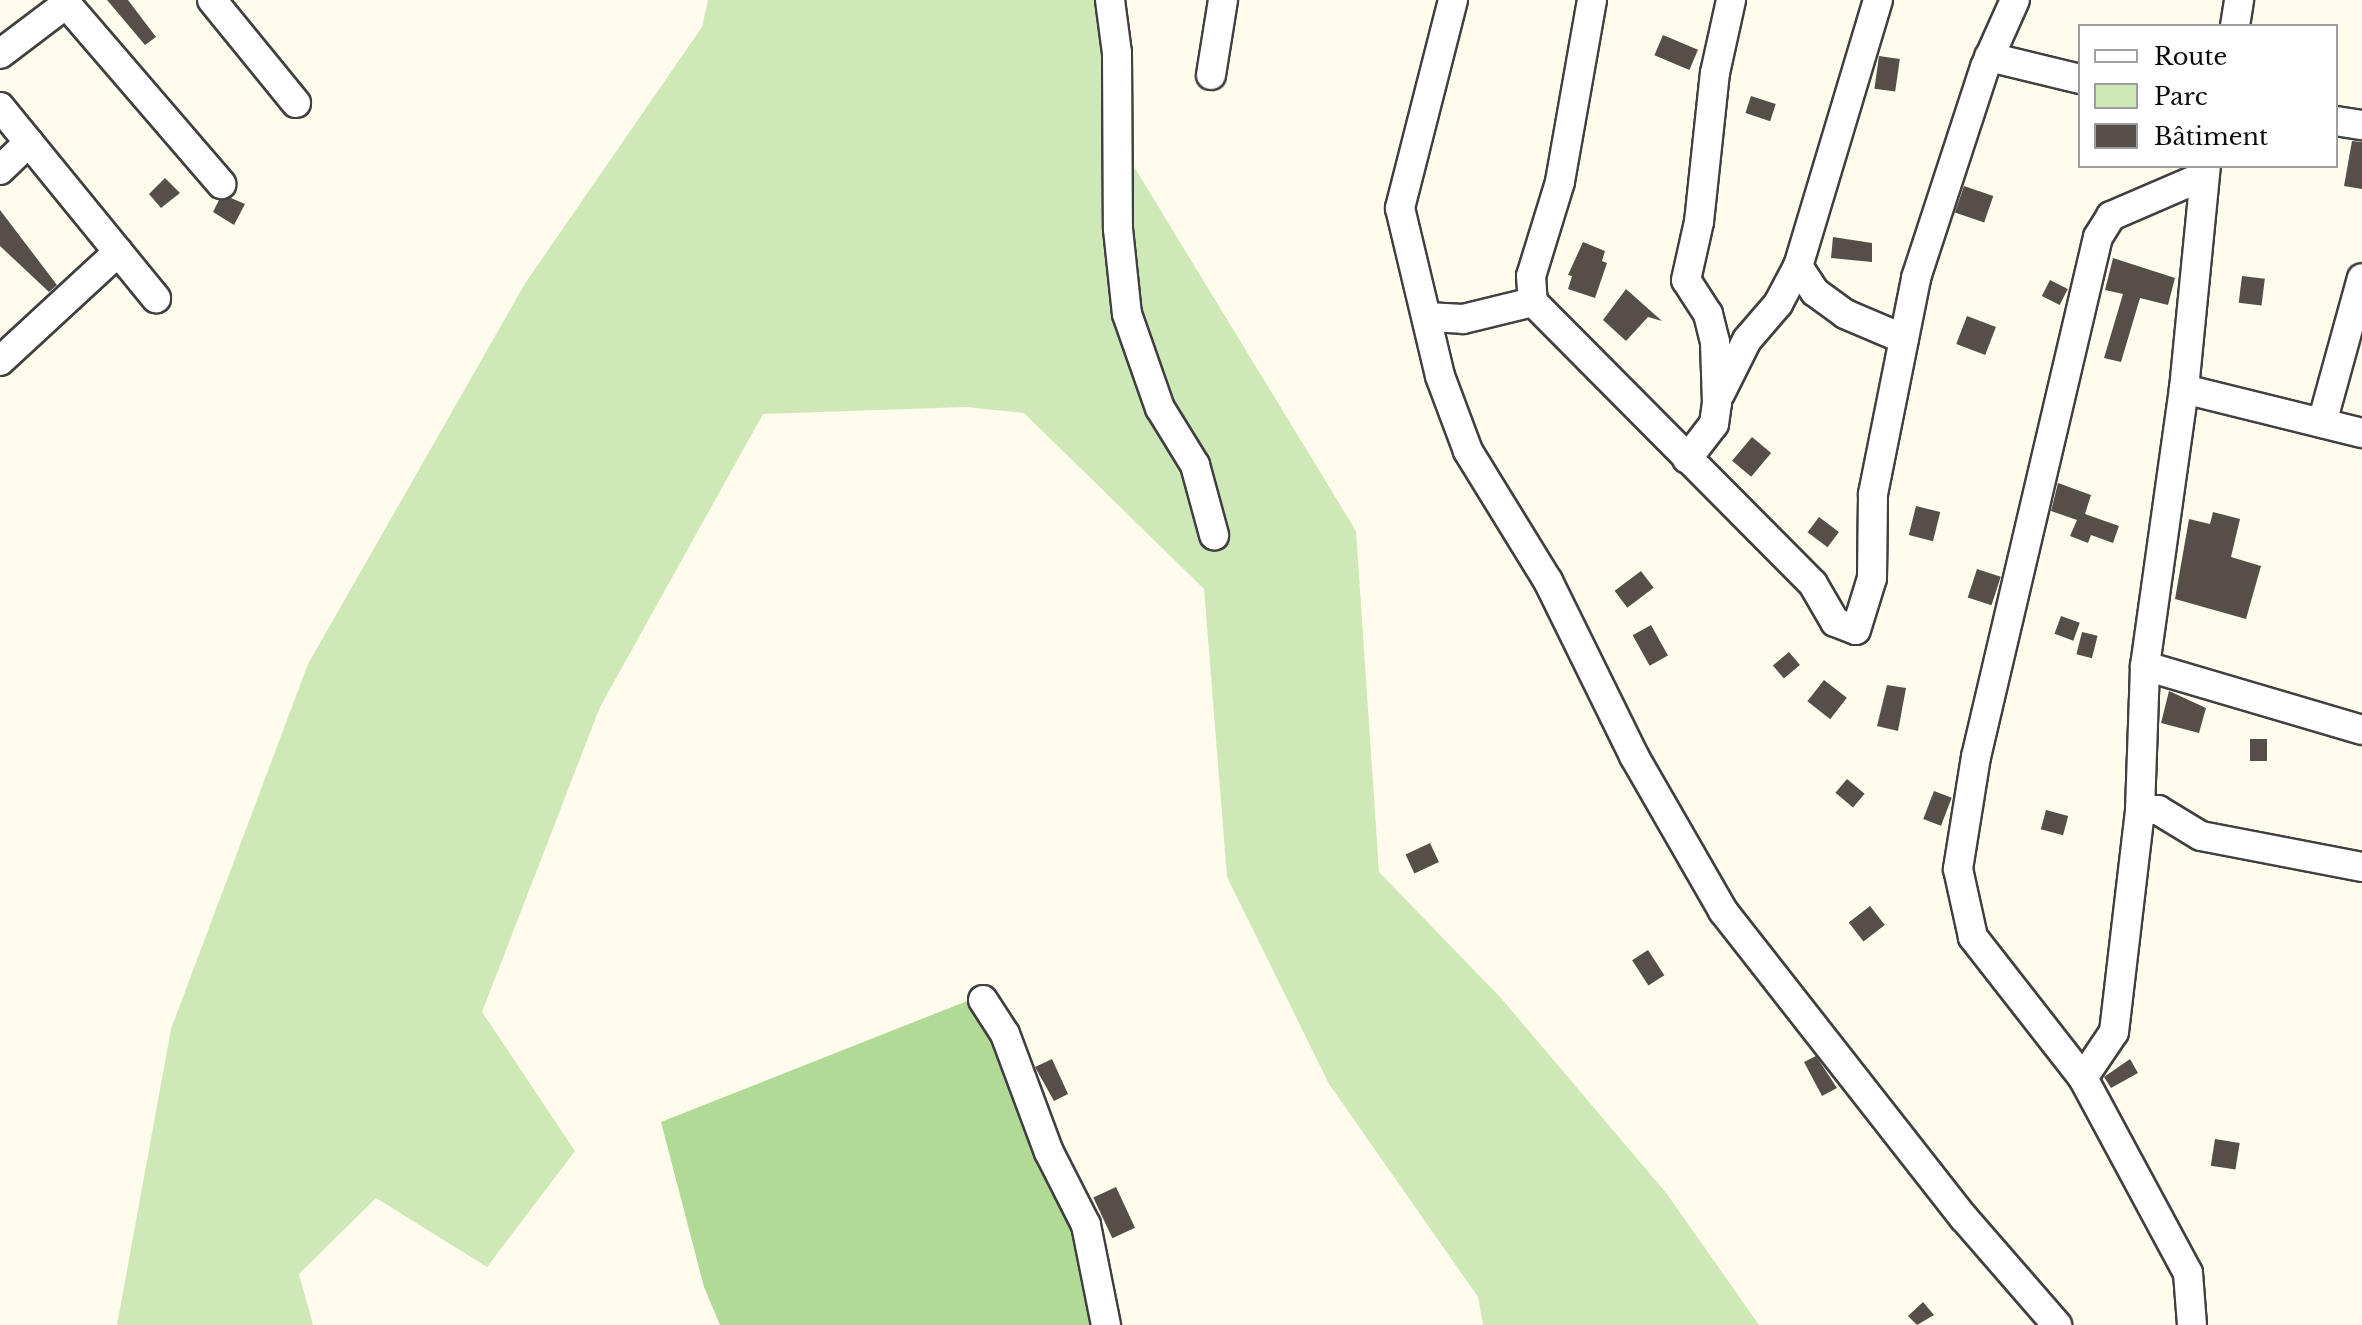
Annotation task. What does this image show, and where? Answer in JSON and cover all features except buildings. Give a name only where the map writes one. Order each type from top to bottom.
[{"type":"street","points":[[212,0],[296,103]]},
{"type":"street","points":[[1110,0],[1117,53],[1118,229],[1127,314],[1160,408],[1195,465],[1214,535]]},
{"type":"street","points":[[1211,75],[1223,0]]},
{"type":"street","points":[[1453,0],[1400,208],[1440,376],[1468,451],[1548,581],[1634,756],[1723,911],[1964,1218],[2057,1325]]},
{"type":"street","points":[[1592,0],[1560,182],[1531,276],[1533,302],[1813,584],[1835,622],[1856,630],[1872,578],[1873,494],[1916,278],[1989,57],[2015,0]]},
{"type":"street","points":[[1687,459],[1714,424],[1717,403],[1715,342],[1708,314],[1686,280],[1699,222],[1715,73],[1731,0]]},
{"type":"street","points":[[1717,403],[1747,340],[1778,304],[1798,266],[1878,0]]},
{"type":"street","points":[[2235,24],[2239,0]]},
{"type":"street","points":[[0,54],[65,2],[221,184]]},
{"type":"street","points":[[1989,57],[2078,79]]},
{"type":"street","points":[[0,107],[156,298]]},
{"type":"street","points":[[2338,121],[2362,125]]},
{"type":"street","points":[[0,170],[29,142]]},
{"type":"street","points":[[2083,1078],[2114,1032],[2140,810],[2145,666],[2184,389],[2205,171]]},
{"type":"street","points":[[2192,1325],[2188,1273],[2083,1078],[1973,937],[1958,869],[2005,627],[2098,237],[2111,216],[2205,171]]},
{"type":"street","points":[[0,361],[118,252]]},
{"type":"street","points":[[1798,266],[1815,292],[1845,314],[1904,339]]},
{"type":"street","points":[[2322,423],[2362,278]]},
{"type":"street","points":[[1427,317],[1463,319],[1533,302]]},
{"type":"street","points":[[2184,389],[2362,433]]},
{"type":"street","points":[[2145,666],[2362,730]]},
{"type":"street","points":[[2140,810],[2158,810],[2201,836],[2362,867]]},
{"type":"street","points":[[983,1000],[1005,1034],[1049,1152],[1086,1225],[1106,1325]]},
{"type":"green space","points":[[708,0],[1123,0],[1133,165],[1356,531],[1379,872],[1501,998],[1667,1194],[1759,1325],[1483,1325],[1478,1297],[1329,1084],[1227,877],[1204,589],[1024,413],[966,407],[763,414],[600,707],[482,1012],[575,1151],[487,1267],[376,1198],[299,1274],[313,1325],[117,1325],[171,1029],[308,664],[526,282],[702,27]]},
{"type":"green space","points":[[990,992],[1117,1325],[720,1325],[704,1287],[661,1122]]}]
